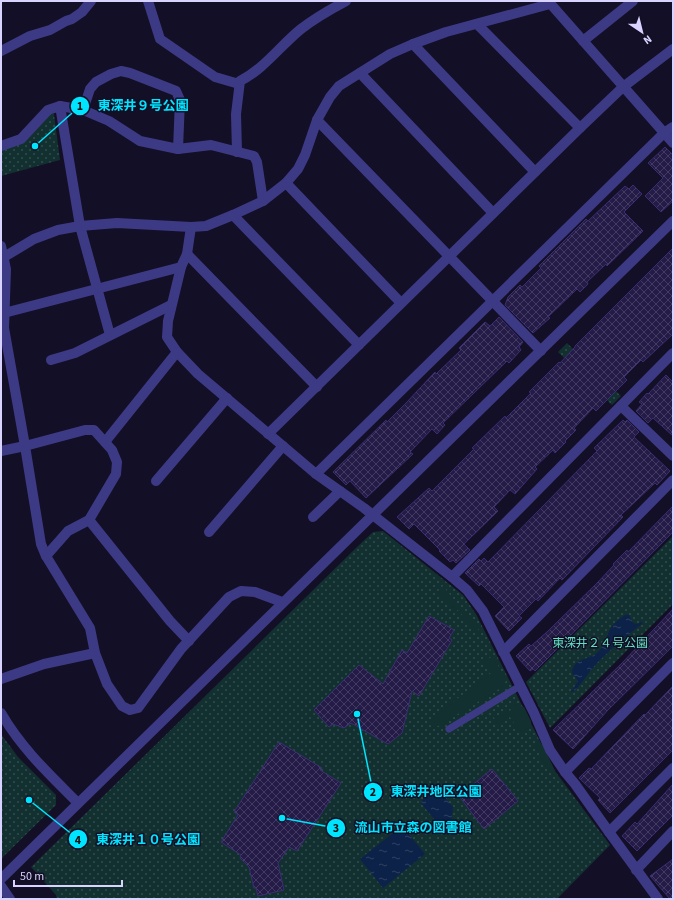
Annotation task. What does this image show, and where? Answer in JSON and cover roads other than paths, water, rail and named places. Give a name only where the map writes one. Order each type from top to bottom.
[{"type":"street","points":[[1,51],[30,36],[50,30],[72,19],[82,12],[91,1]]},
{"type":"street","points":[[148,1],[160,39],[215,77],[239,84]]},
{"type":"street","points":[[237,152],[236,114],[240,81],[251,76],[301,29],[346,1]]},
{"type":"street","points":[[583,41],[633,1]]},
{"type":"street","points":[[2,257],[34,239],[58,230],[80,226],[117,223],[191,227],[206,226],[263,201],[286,183],[298,168],[305,154],[317,120],[330,97],[339,86],[390,54],[414,44],[446,32],[549,2],[673,143]]},
{"type":"street","points":[[477,24],[580,128]]},
{"type":"street","points":[[414,44],[535,172]]},
{"type":"street","points":[[268,434],[448,256],[623,87],[673,49]]},
{"type":"street","points":[[82,110],[90,89],[96,82],[111,74],[121,71],[176,91],[180,100],[178,149]]},
{"type":"street","points":[[360,73],[493,213]]},
{"type":"street","points":[[1,146],[21,139],[48,110],[60,106],[82,110],[109,121],[140,141],[178,149],[211,145],[254,156],[257,162],[263,201]]},
{"type":"street","points":[[60,106],[80,226],[110,335]]},
{"type":"street","points":[[317,120],[541,351]]},
{"type":"street","points":[[316,474],[664,133],[673,127]]},
{"type":"street","points":[[286,183],[402,302]]},
{"type":"street","points":[[232,215],[359,345]]},
{"type":"street","points":[[1,879],[282,602],[673,222]]},
{"type":"street","points":[[191,227],[187,254],[181,267],[168,321],[168,337],[177,352],[198,374],[316,474],[340,490],[467,590],[483,611],[550,750],[564,772],[575,784],[654,897]]},
{"type":"street","points":[[1,246],[2,257],[6,268],[4,328],[41,544],[46,556],[90,628],[95,653],[107,684],[122,706],[130,710],[138,708],[181,649],[229,597],[241,591],[255,592],[282,602]]},
{"type":"street","points":[[187,254],[316,387]]},
{"type":"street","points":[[4,312],[181,267]]},
{"type":"street","points":[[51,360],[75,353],[172,305]]},
{"type":"street","points":[[104,442],[177,352]]},
{"type":"street","points":[[452,577],[673,353]]},
{"type":"street","points":[[156,481],[227,398]]},
{"type":"street","points":[[621,406],[673,456]]},
{"type":"street","points":[[1,450],[25,446],[85,430],[94,430],[112,450],[117,462],[116,474],[89,520],[68,531],[46,556]]},
{"type":"street","points":[[209,532],[282,446]]},
{"type":"street","points":[[503,652],[673,480]]},
{"type":"street","points":[[313,517],[340,490]]},
{"type":"street","points":[[89,520],[170,621],[189,641]]},
{"type":"street","points":[[1,679],[44,664],[95,653]]},
{"type":"street","points":[[564,772],[673,663]]},
{"type":"street","points":[[1,713],[11,731],[25,748],[78,803]]},
{"type":"street","points":[[609,832],[673,768]]},
{"type":"street","points":[[636,870],[673,831]]},
{"type":"street","points":[[1,886],[10,899]]},
{"type":"lane","points":[[449,730],[520,686]]},
{"type":"water","points":[[625,615],[629,615],[633,623],[643,623],[603,657],[577,688],[571,692],[578,681],[572,673],[575,665],[600,650],[611,628]]},
{"type":"water","points":[[438,789],[453,807],[451,823],[443,830],[421,803],[427,794]]},
{"type":"water","points":[[402,826],[425,854],[383,888],[360,859]]},
{"type":"place","name":"東深井９号公園","points":[[35,146]]},
{"type":"place","name":"東深井地区公園","points":[[357,714]]},
{"type":"place","name":"東深井１０号公園","points":[[29,800]]},
{"type":"place","name":"流山市立森の図書館","points":[[282,818]]},
{"type":"park label","name":"東深井２４号公園","points":[[600,643]]}]
